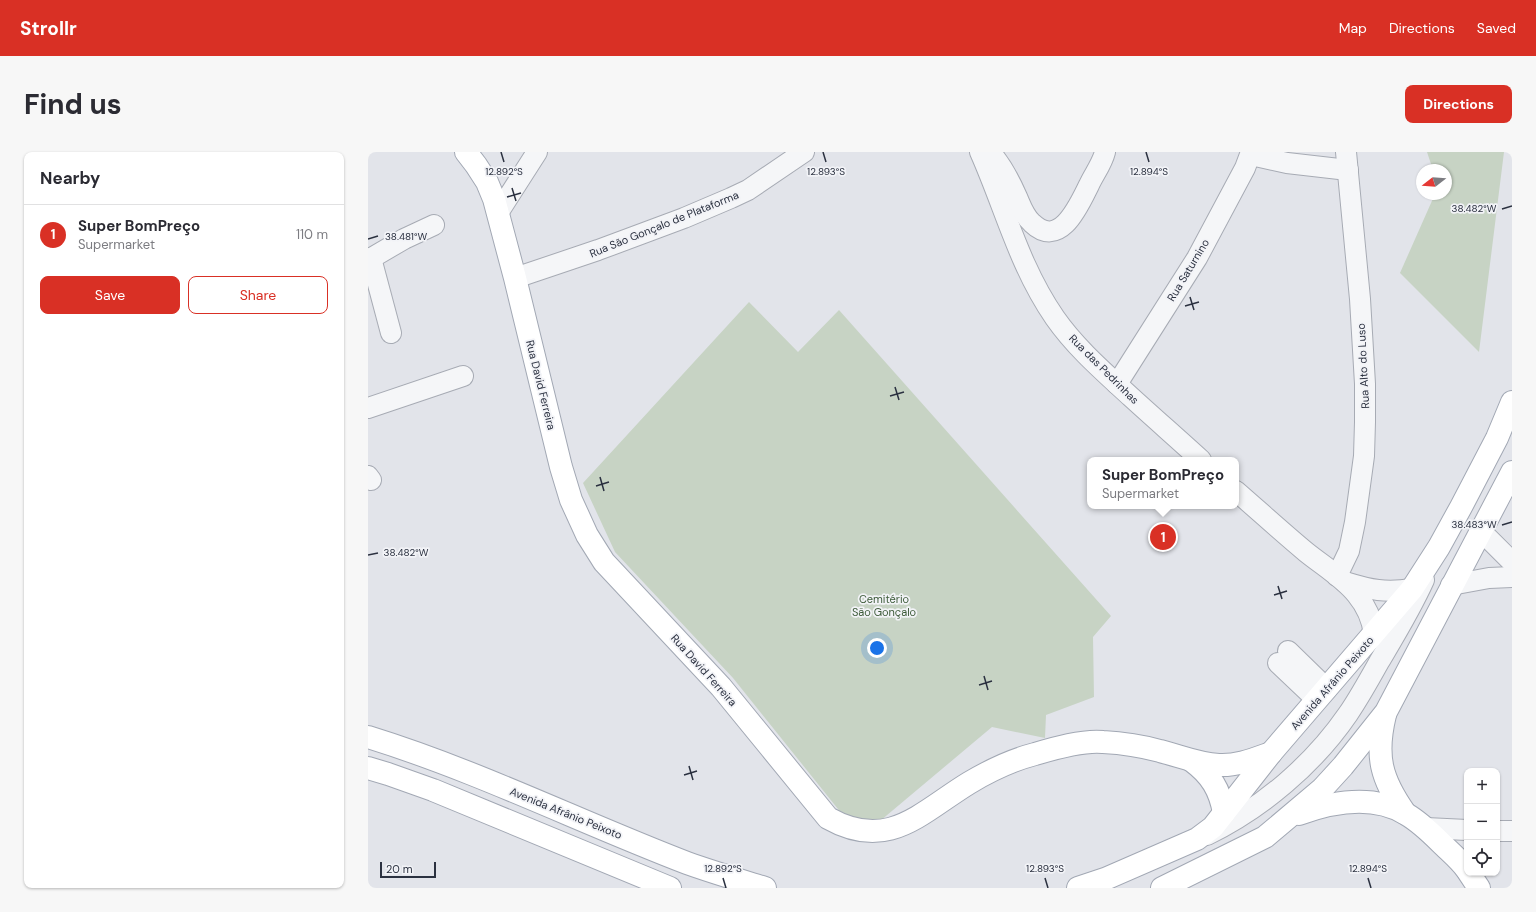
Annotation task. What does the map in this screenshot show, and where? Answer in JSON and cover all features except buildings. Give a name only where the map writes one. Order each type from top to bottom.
[{"type":"main road","name":"Rua David Ferreira","points":[[466,152],[487,182],[498,213],[561,466],[571,500],[587,534],[604,562],[721,688],[828,818],[841,825],[856,830],[870,832],[885,831],[915,819],[970,782],[999,767],[1033,754],[1065,746],[1101,742],[1130,745],[1160,751],[1192,761],[1219,765],[1246,762],[1271,753]]},
{"type":"main road","name":"Avenida Afrânio Peixoto","points":[[1078,888],[1105,879],[1197,839],[1213,826],[1271,753],[1412,589],[1438,547],[1496,438],[1512,402]]},
{"type":"main road","points":[[1162,888],[1265,837],[1322,789],[1343,766],[1386,712],[1451,585],[1512,472]]},
{"type":"main road","points":[[1386,712],[1381,732],[1380,754],[1384,775],[1392,795],[1405,813]]},
{"type":"main road","name":"Avenida Afrânio Peixoto","points":[[368,737],[447,764],[688,863],[765,888]]},
{"type":"main road","name":"Rua David Ferreira","points":[[1192,761],[1202,768],[1218,789],[1222,800],[1224,813]]},
{"type":"main road","points":[[368,768],[433,790],[670,888]]},
{"type":"main road","points":[[1288,818],[1338,802],[1361,801],[1384,805],[1405,813],[1426,828],[1464,867]]},
{"type":"main road","points":[[1471,876],[1479,888]]},
{"type":"street","points":[[498,213],[537,152]]},
{"type":"street","name":"Rua São Gonçalo de Plataforma","points":[[515,278],[598,250],[684,218],[731,198],[748,190],[804,152]]},
{"type":"street","name":"Rua das Pedrinhas","points":[[980,152],[1019,252],[1034,282],[1055,317],[1078,347],[1198,457]]},
{"type":"street","points":[[990,152],[1005,174],[1024,213],[1031,223],[1040,229],[1049,231],[1057,230],[1070,220],[1105,152]]},
{"type":"street","points":[[1251,154],[1287,163],[1347,161]]},
{"type":"street","name":"Rua Saturnino","points":[[1117,384],[1197,258],[1251,154]]},
{"type":"street","name":"Rua Alto do Luso","points":[[1341,579],[1352,536],[1365,449],[1365,384],[1360,298],[1347,161]]},
{"type":"street","points":[[391,333],[370,259],[404,238],[434,224]]},
{"type":"street","points":[[368,408],[463,376]]},
{"type":"street","points":[[1239,494],[1357,594],[1367,609],[1372,621],[1374,634]]},
{"type":"street","points":[[1481,531],[1512,562]]},
{"type":"street","points":[[1197,839],[1242,816],[1287,782],[1333,733],[1360,695],[1411,608],[1438,547]]},
{"type":"street","points":[[1451,585],[1489,578],[1512,577]]},
{"type":"street","points":[[1341,579],[1363,588],[1382,592],[1412,589]]},
{"type":"street","points":[[1283,657],[1322,695]]},
{"type":"street","points":[[1426,828],[1464,830]]},
{"type":"street","points":[[1500,831],[1512,832]]},
{"type":"green space","points":[[1427,152],[1504,152],[1479,352],[1400,273],[1432,200],[1452,200],[1452,164],[1431,164]]},
{"type":"green space","name":"Cemitério São Gonçalo","points":[[749,302],[798,352],[839,310],[1111,616],[1093,637],[1094,697],[1046,715],[1045,738],[992,727],[880,821],[846,819],[733,678],[615,552],[583,483]]},
{"type":"place","name":"Super BomPreço","points":[[1163,537]]}]
